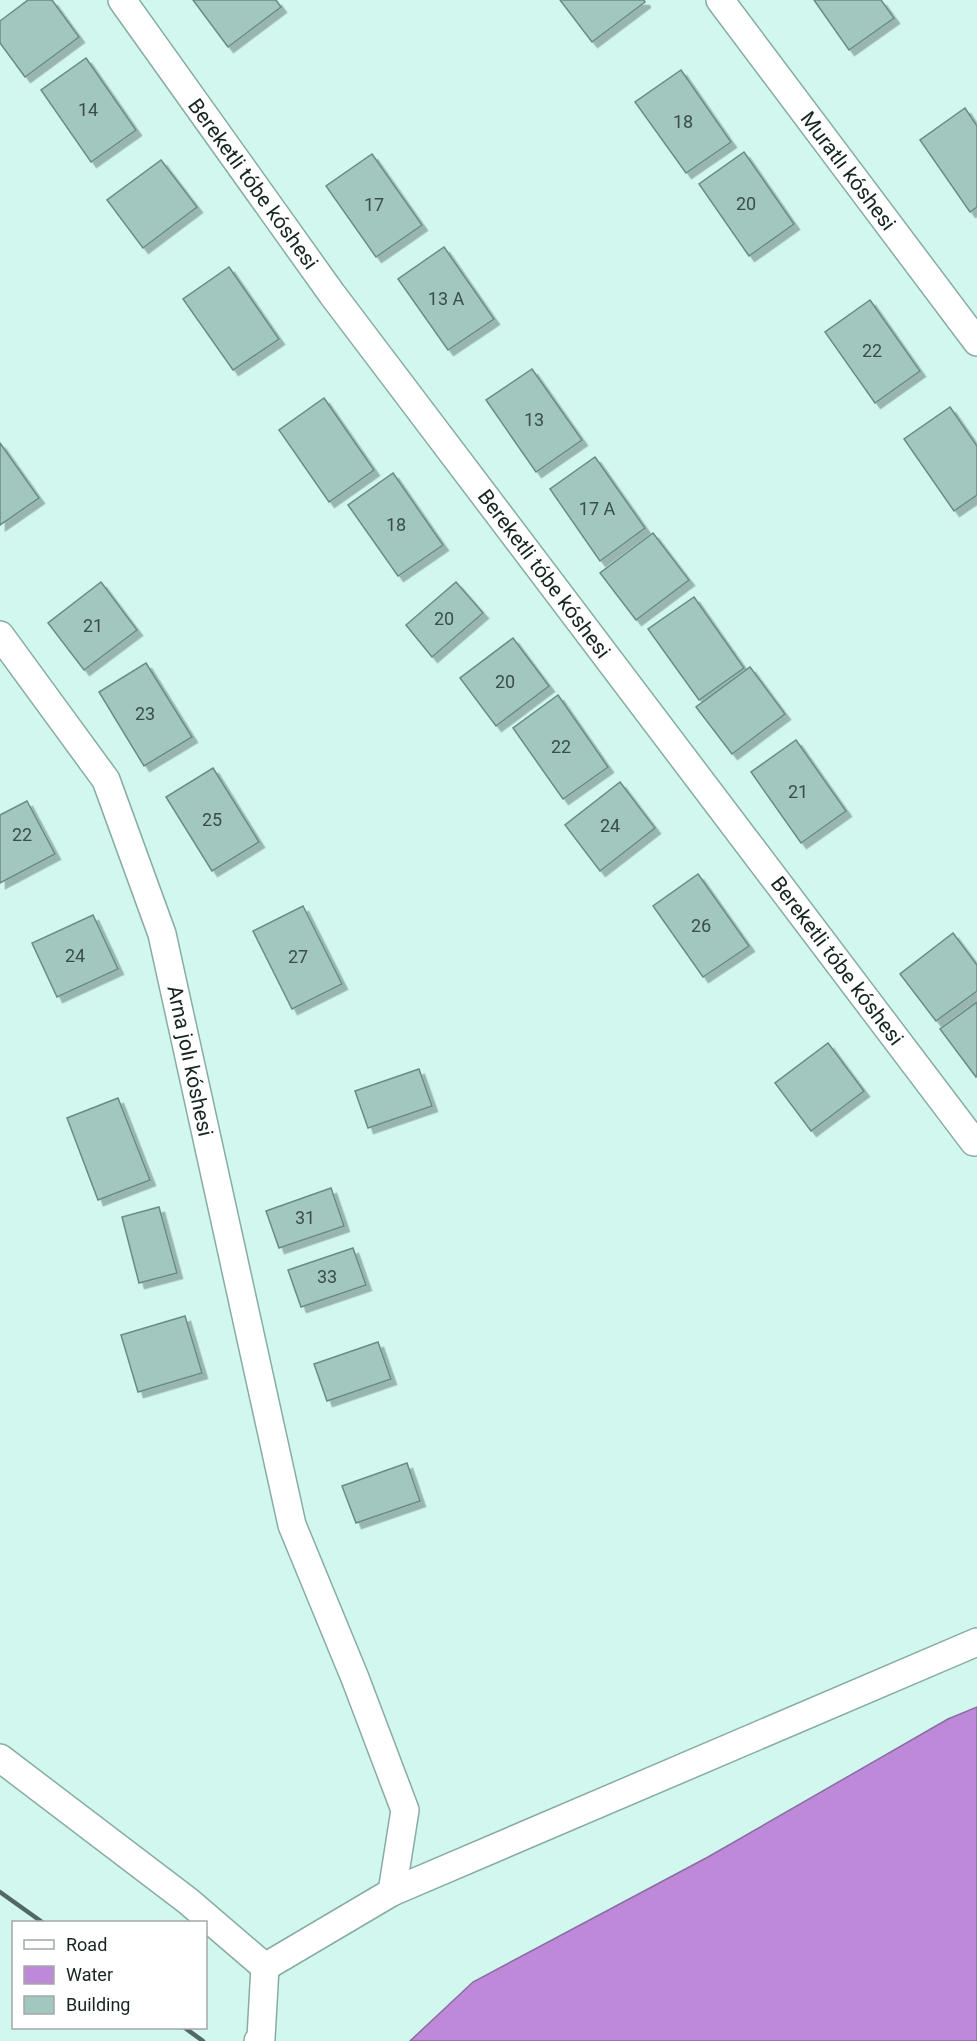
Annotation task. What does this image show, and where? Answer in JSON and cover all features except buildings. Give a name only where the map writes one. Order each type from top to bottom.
[{"type":"street","name":"Bereketli tóbe kóshesi","points":[[122,0],[332,294],[974,1142]]},
{"type":"street","name":"Muratlı kóshesi","points":[[720,0],[977,342]]},
{"type":"street","name":"Arna jolı kóshesi","points":[[0,635],[106,780],[162,934],[292,1525],[356,1678],[405,1810],[392,1892]]},
{"type":"street","points":[[265,1967],[392,1892],[977,1642]]},
{"type":"street","points":[[0,1758],[188,1901],[265,1967]]},
{"type":"street","points":[[258,2041],[261,2038],[265,1967]]},
{"type":"water","points":[[977,1707],[977,2041],[410,2041],[473,1982],[708,1857],[948,1719]]},
{"type":"railway","points":[[0,1892],[41,1921]]},
{"type":"railway","points":[[186,2029],[203,2041]]}]
